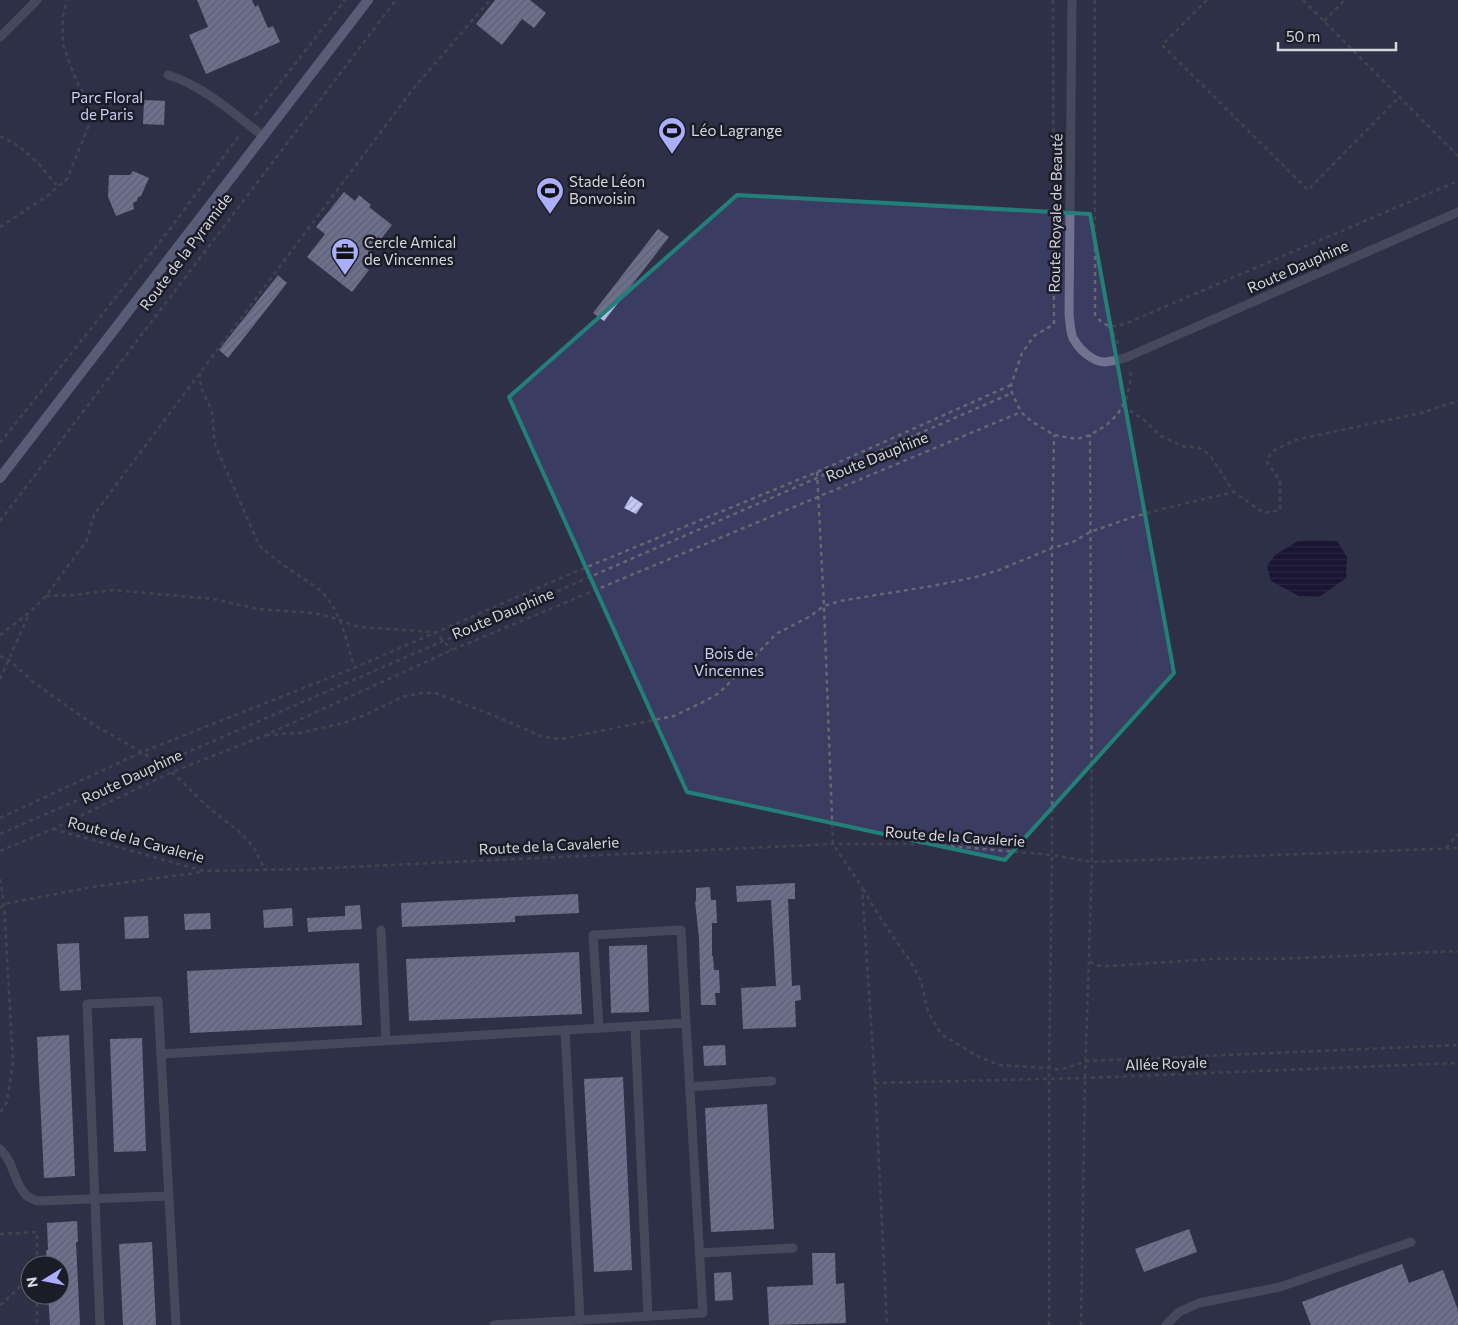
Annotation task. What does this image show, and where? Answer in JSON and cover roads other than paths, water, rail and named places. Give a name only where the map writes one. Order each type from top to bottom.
[{"type":"street","name":"Route de la Pyramide","points":[[0,478],[368,0]]},
{"type":"lane","points":[[0,37],[37,0]]},
{"type":"lane","name":"Route Royale de Beauté","points":[[1072,0],[1070,326],[1073,337],[1084,353],[1093,359],[1104,362],[1125,358],[1149,347]]},
{"type":"lane","points":[[168,75],[203,90],[263,136]]},
{"type":"lane","name":"Route Dauphine","points":[[1149,347],[1458,212]]},
{"type":"lane","points":[[381,930],[386,1040]]},
{"type":"lane","points":[[494,1325],[703,1313],[681,930],[593,935],[599,1028]]},
{"type":"lane","points":[[100,1325],[87,1004],[158,1001],[176,1325]]},
{"type":"lane","points":[[161,1054],[686,1023]]},
{"type":"lane","points":[[635,1026],[648,1316]]},
{"type":"lane","points":[[565,1030],[580,1320]]},
{"type":"lane","points":[[690,1087],[772,1081]]},
{"type":"lane","points":[[0,1149],[7,1156],[19,1186],[27,1196],[37,1201],[168,1196]]},
{"type":"lane","points":[[1166,1325],[1179,1312],[1199,1303],[1280,1287],[1410,1242]]},
{"type":"lane","points":[[700,1253],[793,1248]]},
{"type":"place","name":"Léo Lagrange","points":[[672,155]]},
{"type":"place","name":"Stade Léon Bonvoisin","points":[[550,215]]},
{"type":"place","name":"Cercle Amical de Vincennes","points":[[345,276]]},
{"type":"park label","name":"Parc Floral de Paris","points":[[107,106]]},
{"type":"park label","name":"Bois de Vincennes","points":[[729,662]]}]
